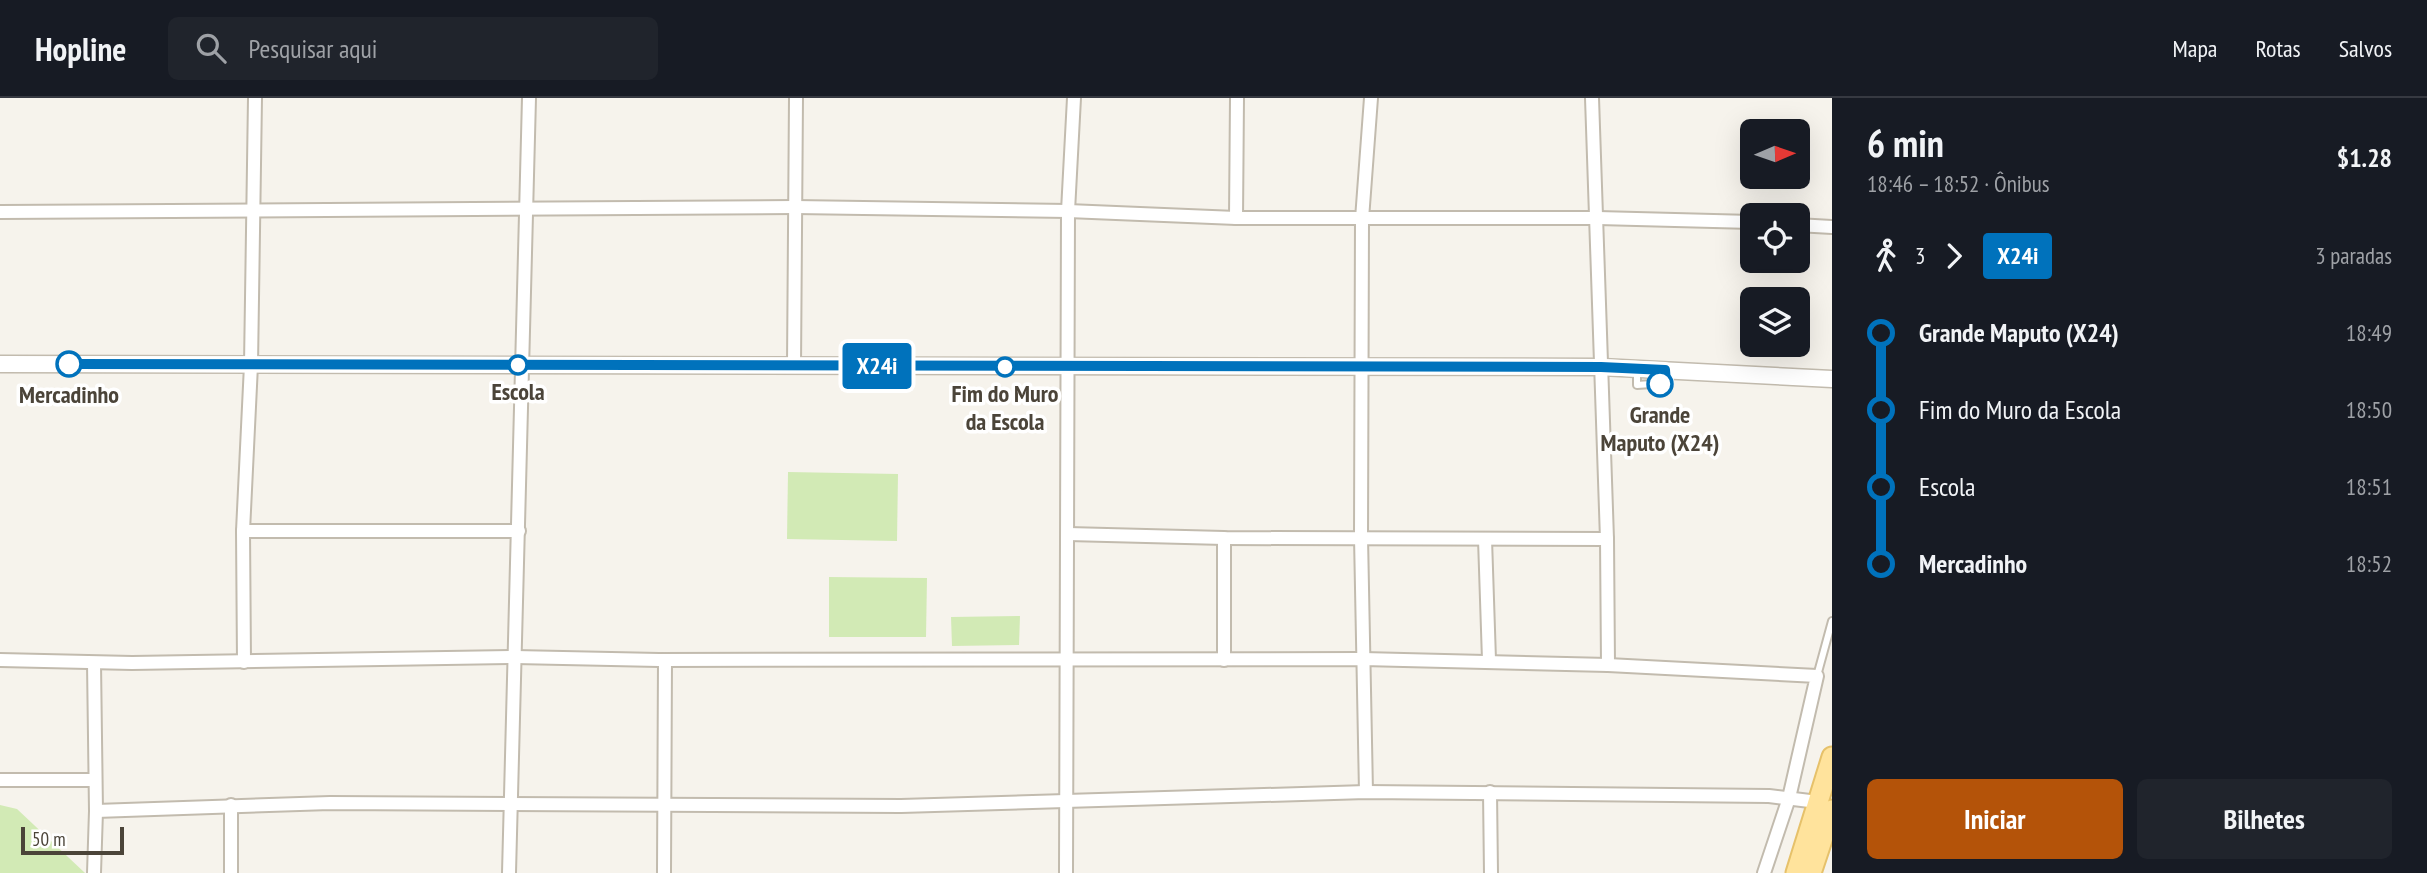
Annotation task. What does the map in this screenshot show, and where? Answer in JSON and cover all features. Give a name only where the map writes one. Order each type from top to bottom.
[{"type":"main road","points":[[1811,873],[1832,757]]},
{"type":"main road","points":[[1796,873],[1825,806]]},
{"type":"street","points":[[244,662],[243,531],[251,365],[255,98]]},
{"type":"street","points":[[509,873],[529,98]]},
{"type":"street","points":[[794,366],[796,98]]},
{"type":"street","points":[[1066,873],[1068,211],[1074,98]]},
{"type":"street","points":[[1236,218],[1237,98]]},
{"type":"street","points":[[1366,792],[1362,537],[1362,219],[1371,98]]},
{"type":"street","points":[[1592,98],[1598,218],[1608,664]]},
{"type":"street","points":[[0,212],[795,207],[1068,211],[1236,218],[1598,218],[1740,222]]},
{"type":"street","points":[[1810,226],[1832,227]]},
{"type":"street","points":[[0,364],[1601,367],[1832,379]]},
{"type":"street","points":[[243,531],[519,531]]},
{"type":"street","points":[[1068,534],[1224,538],[1607,539]]},
{"type":"street","points":[[1224,538],[1224,660]]},
{"type":"street","points":[[1485,539],[1489,660]]},
{"type":"street","points":[[0,660],[94,663],[515,657],[665,660],[1489,660],[1817,676],[1789,797],[1764,873]]},
{"type":"street","points":[[664,873],[665,660]]},
{"type":"street","points":[[94,663],[94,873]]},
{"type":"street","points":[[0,780],[95,780]]},
{"type":"street","points":[[96,811],[330,803],[901,806],[1366,792],[1789,797],[1825,806]]},
{"type":"street","points":[[1490,792],[1491,873]]},
{"type":"street","points":[[231,805],[231,873]]},
{"type":"lane","points":[[1817,676],[1832,621]]},
{"type":"green space","points":[[788,472],[898,474],[897,541],[787,539]]},
{"type":"green space","points":[[829,577],[927,578],[926,637],[829,637]]},
{"type":"green space","points":[[1020,616],[1019,645],[952,646],[951,617]]},
{"type":"green space","points":[[0,805],[17,809],[85,873],[0,873]]},
{"type":"bus line","name":"X24i","points":[[69,364],[1601,367],[1665,370],[1666,383],[1660,384]]},
{"type":"place","name":"Mercadinho","points":[[69,364]]},
{"type":"place","name":"Escola","points":[[518,365]]},
{"type":"place","name":"Fim do Muro da Escola","points":[[1005,367]]},
{"type":"place","name":"Grande Maputo (X24)","points":[[1660,384]]}]
